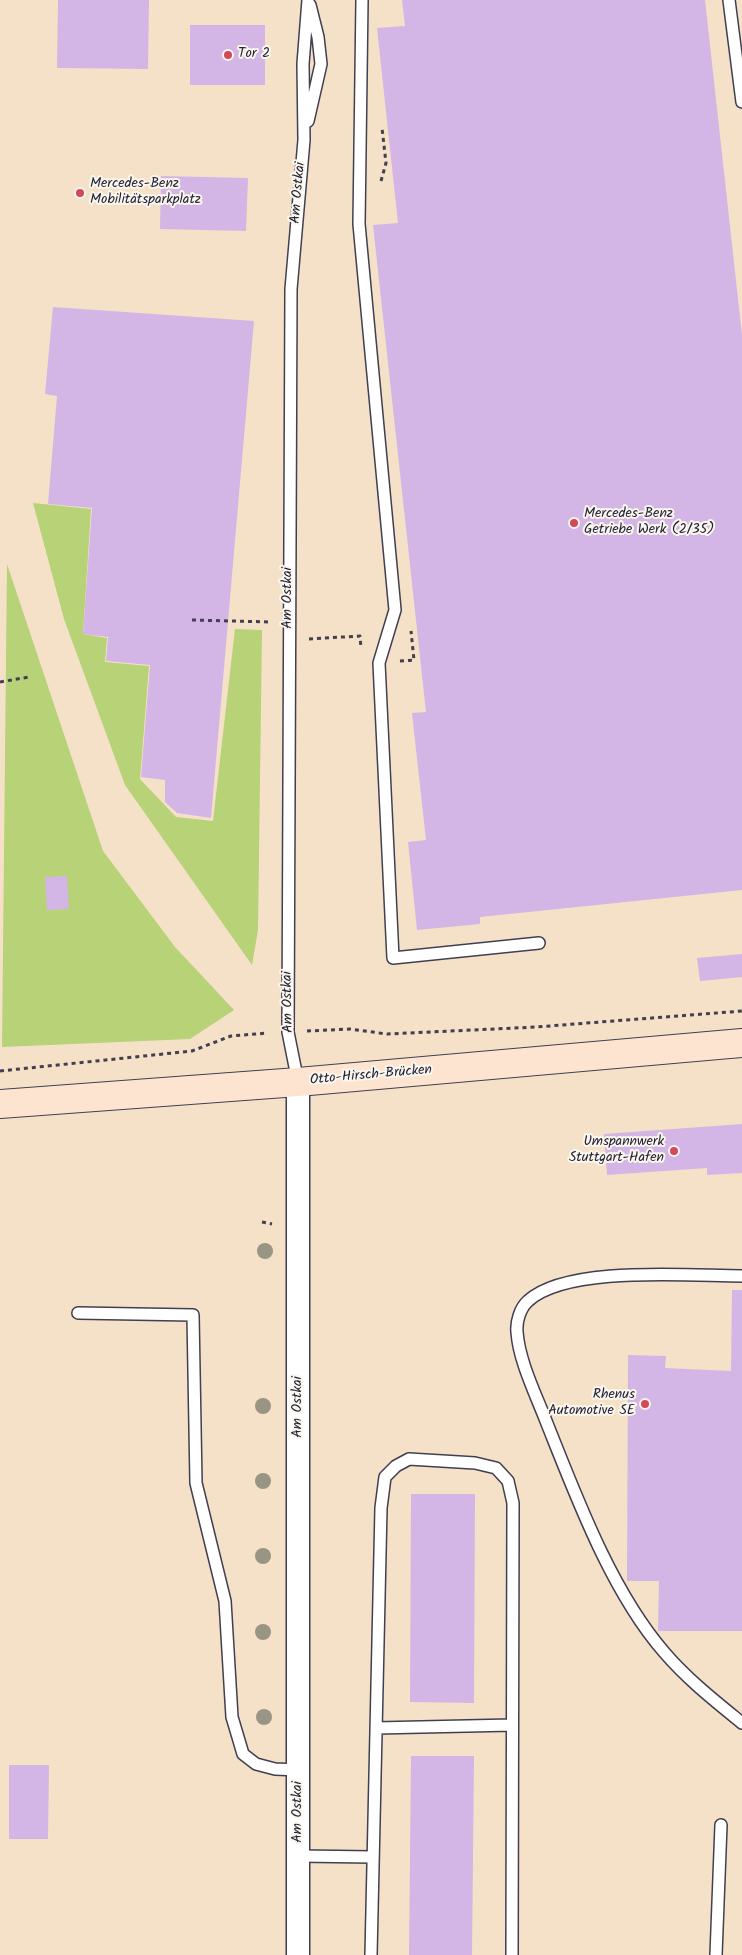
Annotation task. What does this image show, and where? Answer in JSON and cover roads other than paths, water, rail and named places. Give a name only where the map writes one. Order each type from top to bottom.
[{"type":"main road","name":"Otto-Hirsch-Brücken","points":[[1,1104],[298,1082],[742,1043]]},
{"type":"street","name":"Am Ostkai","points":[[298,1082],[298,1955]]},
{"type":"lane","name":"Am Ostkai","points":[[304,140],[321,64],[318,37],[308,0]]},
{"type":"lane","name":"Am Ostkai","points":[[298,1082],[288,1032],[291,289],[304,140],[303,64],[308,0]]},
{"type":"lane","points":[[362,0],[359,224],[395,610],[378,663],[393,958],[539,943]]},
{"type":"lane","points":[[729,0],[742,102]]},
{"type":"lane","points":[[742,1276],[607,1276],[553,1287],[528,1301],[519,1315],[517,1332],[527,1372],[581,1509],[629,1604],[664,1652],[742,1723]]},
{"type":"lane","points":[[78,1313],[193,1315],[196,1483],[225,1601],[232,1717],[244,1754],[256,1764],[275,1770],[299,1770]]},
{"type":"lane","points":[[370,1955],[381,1508],[385,1477],[396,1466],[409,1459],[474,1463],[496,1468],[508,1482],[513,1503],[512,1955]]},
{"type":"lane","points":[[376,1728],[512,1725]]},
{"type":"lane","points":[[716,1955],[721,1825]]},
{"type":"lane","points":[[299,1856],[373,1857]]},
{"type":"place","name":"Tor 2","points":[[228,55]]},
{"type":"place","name":"Mercedes-Benz Mobilitätsparkplatz","points":[[80,193]]},
{"type":"place","name":"Mercedes-Benz Getriebe Werk (2/35)","points":[[574,523]]},
{"type":"place","name":"Umspannwerk Stuttgart-Hafen","points":[[674,1151]]},
{"type":"place","name":"Rhenus Automotive SE","points":[[645,1404]]}]
